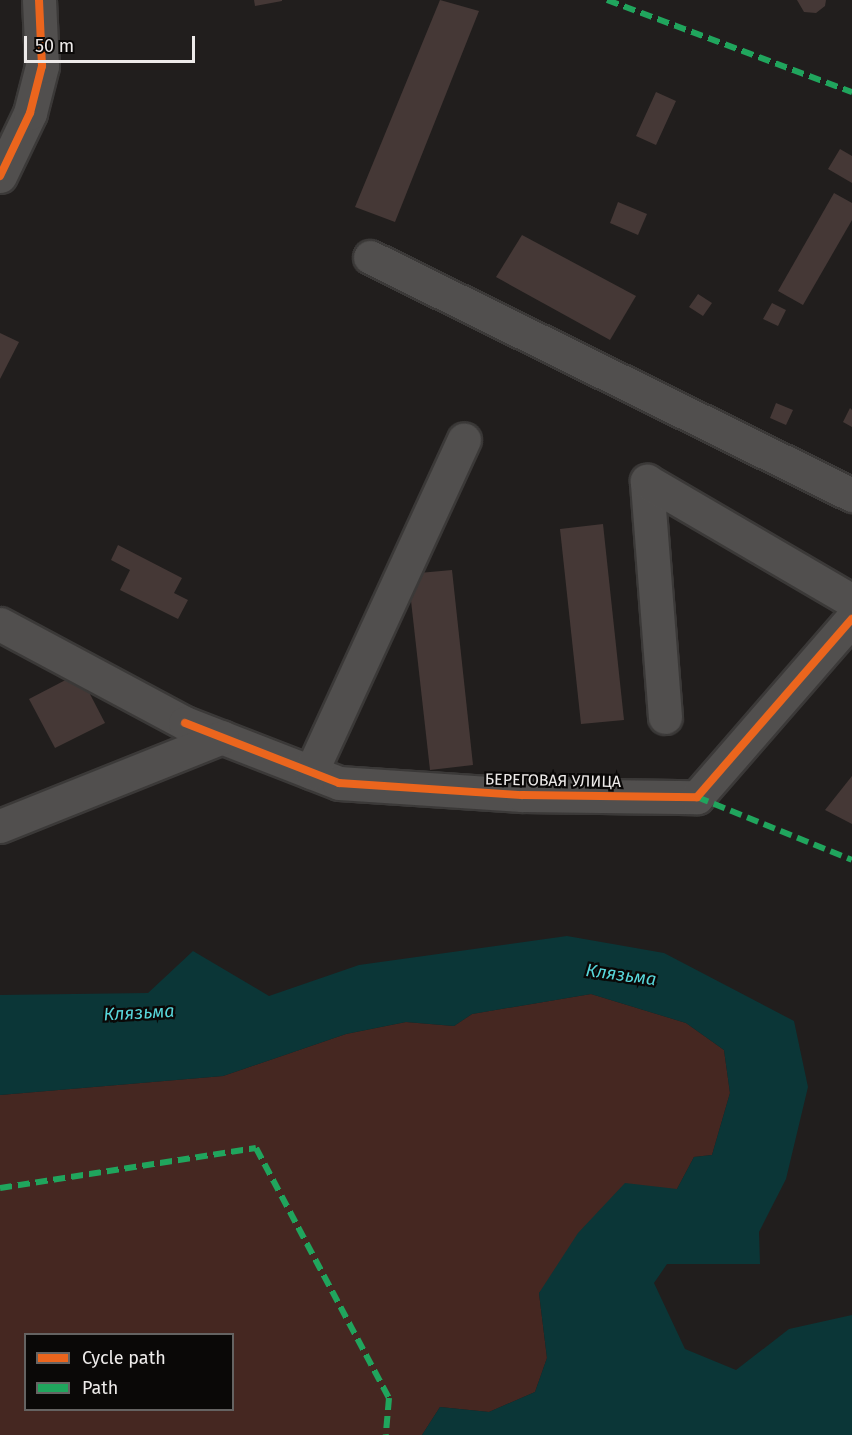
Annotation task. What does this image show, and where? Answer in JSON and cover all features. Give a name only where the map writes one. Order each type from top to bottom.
[{"type":"street","points":[[0,176],[30,113],[42,66],[39,0]]},
{"type":"street","points":[[370,257],[852,495]]},
{"type":"street","points":[[311,772],[464,440]]},
{"type":"street","points":[[665,717],[647,481],[852,601]]},
{"type":"street","name":"БЕРЕГОВАЯ УЛИЦА","points":[[0,624],[185,723],[339,783],[487,793],[697,797],[852,619]]},
{"type":"street","points":[[0,826],[222,737]]},
{"type":"shaded area","points":[[591,994],[686,1023],[724,1050],[730,1093],[712,1155],[694,1157],[677,1189],[539,1293],[547,1358],[535,1392],[489,1412],[440,1407],[422,1435],[0,1435],[0,1095],[223,1076],[346,1034],[406,1022],[454,1026],[472,1014]]},
{"type":"water","name":"Клязьма","points":[[567,936],[664,953],[794,1021],[808,1087],[786,1179],[759,1232],[760,1264],[667,1264],[654,1283],[685,1349],[736,1370],[789,1329],[852,1315],[852,1435],[422,1435],[440,1407],[489,1412],[535,1392],[547,1358],[539,1293],[578,1233],[625,1183],[677,1189],[694,1157],[712,1155],[730,1093],[724,1050],[686,1023],[591,994],[472,1014],[454,1026],[406,1022],[346,1034],[223,1076],[0,1095],[0,995],[148,993],[193,951],[269,996],[359,965]]},
{"type":"building","points":[[254,0],[282,0],[282,1],[255,6]]},
{"type":"building","points":[[440,0],[479,11],[395,222],[355,207]]},
{"type":"building","points":[[797,0],[826,0],[825,6],[816,13],[804,12]]},
{"type":"building","points":[[656,92],[676,101],[656,145],[636,136]]},
{"type":"building","points":[[840,149],[852,156],[852,183],[828,169]]},
{"type":"building","points":[[834,193],[852,203],[852,220],[803,305],[778,291]]},
{"type":"building","points":[[618,202],[647,214],[638,235],[610,223]]},
{"type":"building","points":[[522,235],[636,296],[610,340],[496,277]]},
{"type":"building","points":[[698,294],[712,303],[703,316],[689,307]]},
{"type":"building","points":[[772,303],[786,310],[778,326],[763,319]]},
{"type":"building","points":[[0,333],[19,342],[0,379]]},
{"type":"building","points":[[776,403],[793,410],[786,425],[770,418]]},
{"type":"building","points":[[850,408],[852,410],[852,427],[843,422]]},
{"type":"building","points":[[603,524],[624,720],[581,724],[560,529]]},
{"type":"building","points":[[118,545],[182,578],[174,593],[188,600],[178,619],[120,590],[130,570],[111,560]]},
{"type":"building","points":[[452,570],[473,765],[430,770],[408,574]]},
{"type":"building","points":[[79,673],[105,723],[55,748],[29,699]]},
{"type":"building","points":[[852,776],[852,824],[825,810]]},
{"type":"marked path","points":[[607,0],[852,92]]},
{"type":"marked path","points":[[697,797],[852,860]]},
{"type":"marked path","points":[[0,1188],[256,1148],[389,1398],[386,1435]]},
{"type":"cycle path","points":[[0,176],[30,113],[42,66],[39,0]]},
{"type":"cycle path","points":[[185,723],[339,783],[522,795],[697,797],[852,619]]}]
